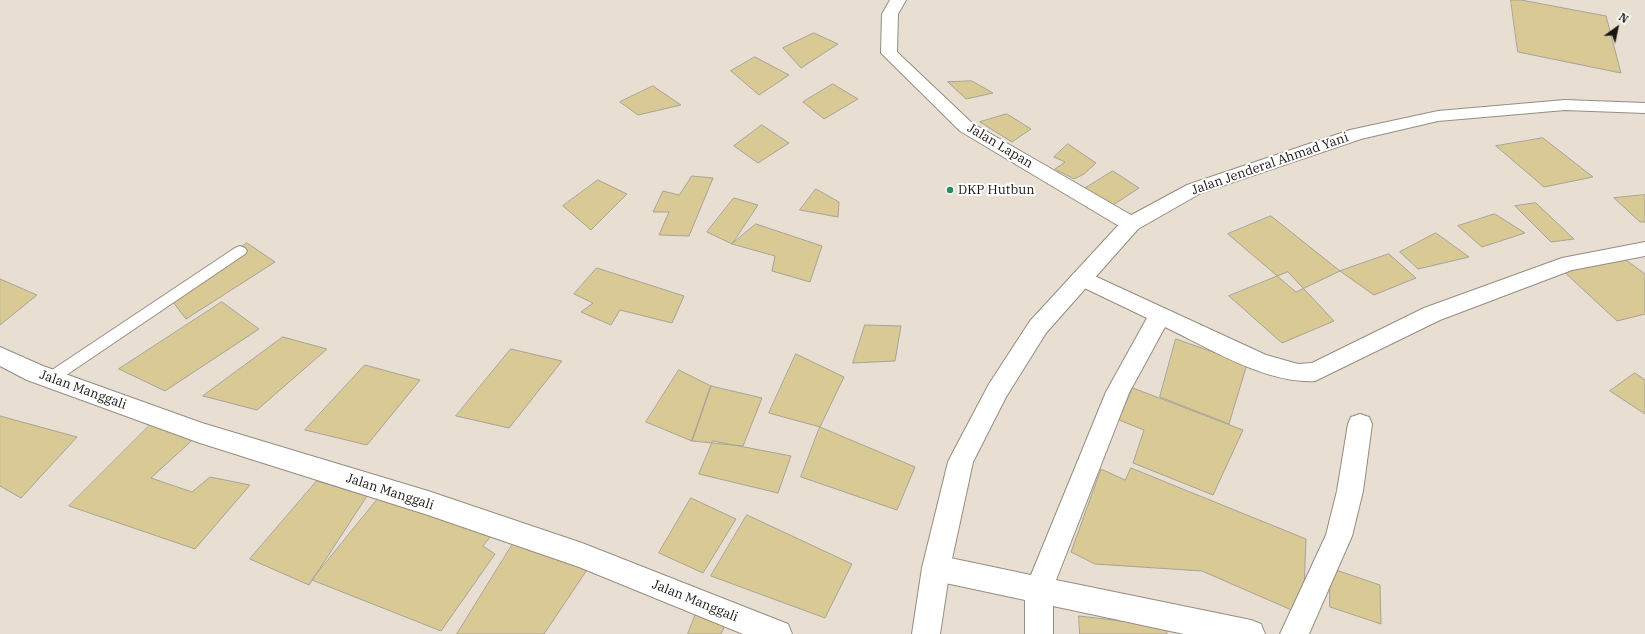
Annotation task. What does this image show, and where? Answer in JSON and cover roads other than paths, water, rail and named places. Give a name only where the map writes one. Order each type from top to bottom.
[{"type":"main road","name":"Jalan Lapan","points":[[898,0],[890,14],[889,53],[900,64],[966,127],[1132,224]]},
{"type":"main road","name":"Jalan Jenderal Ahmad Yani","points":[[926,634],[936,568],[961,462],[997,391],[1038,327],[1081,278],[1132,224],[1202,187],[1356,134],[1438,116],[1565,105],[1645,108]]},
{"type":"main road","points":[[1081,278],[1260,362],[1298,373],[1315,372],[1432,314],[1569,263],[1644,249]]},
{"type":"main road","points":[[1039,634],[1039,590],[1118,392],[1160,315]]},
{"type":"main road","name":"Jalan Manggali","points":[[0,356],[35,373],[200,433],[428,503],[582,556],[778,634]]},
{"type":"main road","points":[[1294,634],[1339,536],[1350,491],[1360,424]]},
{"type":"main road","points":[[936,568],[1251,634]]},
{"type":"lane","points":[[51,378],[240,252]]},
{"type":"place","name":"DKP Hutbun","points":[[950,190]]}]
